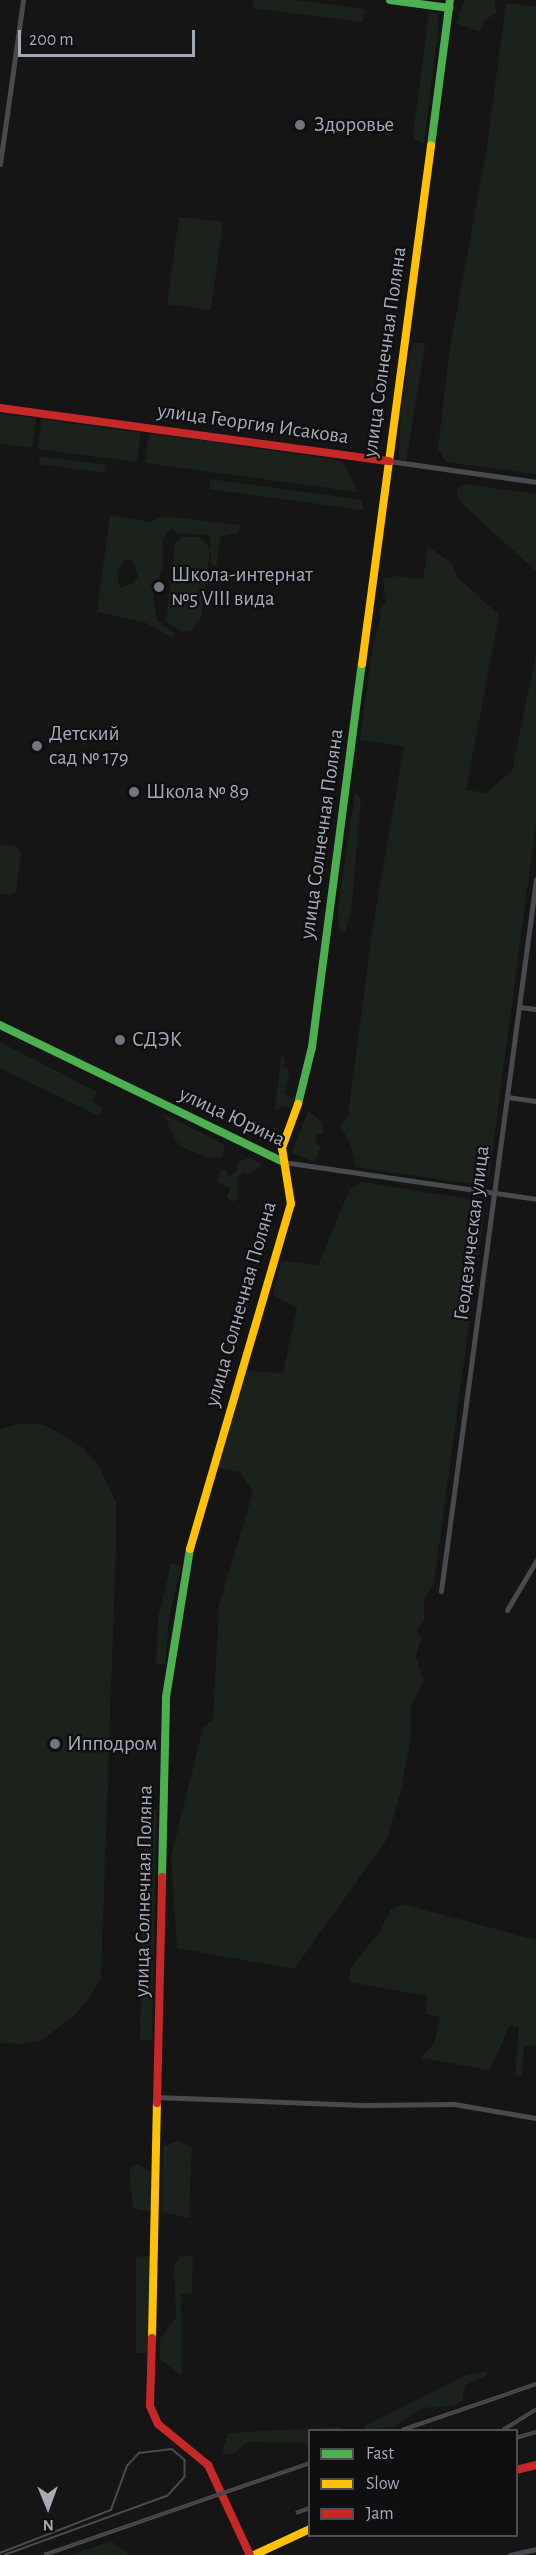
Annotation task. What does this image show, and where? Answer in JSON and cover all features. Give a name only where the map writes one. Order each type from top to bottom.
[{"type":"street","points":[[0,164],[23,0]]},
{"type":"street","points":[[390,0],[450,4]]},
{"type":"street","name":"улица Солнечная Поляна","points":[[252,2555],[208,2465],[158,2424],[150,2406],[155,2097],[165,1861],[166,1697],[174,1631],[195,1524],[291,1204],[289,1180],[283,1162],[282,1148],[300,1100],[312,1047],[450,4]]},
{"type":"street","name":"улица Георгия Исакова","points":[[0,408],[536,482]]},
{"type":"street","name":"Геодезическая улица","points":[[441,1591],[519,1007],[533,918],[536,879]]},
{"type":"street","points":[[519,1007],[536,1009]]},
{"type":"street","name":"улица Юрина","points":[[0,1025],[283,1162],[536,1199]]},
{"type":"street","points":[[507,1097],[536,1101]]},
{"type":"street","points":[[507,1610],[536,1561]]},
{"type":"street","points":[[155,2097],[368,2105],[432,2103],[536,2118]]},
{"type":"street","points":[[518,2470],[536,2465]]},
{"type":"street","points":[[252,2555],[308,2529]]},
{"type":"street","points":[[510,2555],[536,2549]]},
{"type":"shaded area","points":[[253,0],[296,0],[365,9],[363,22],[253,8]]},
{"type":"shaded area","points":[[465,0],[495,0],[496,13],[484,21],[480,32],[456,23]]},
{"type":"shaded area","points":[[506,3],[536,7],[536,474],[446,462],[438,449],[449,353],[487,147]]},
{"type":"shaded area","points":[[429,11],[437,13],[439,24],[424,143],[413,139],[413,135]]},
{"type":"shaded area","points":[[179,217],[223,222],[211,310],[167,304]]},
{"type":"shaded area","points":[[412,343],[424,343],[425,346],[406,461],[399,458],[401,412]]},
{"type":"shaded area","points":[[0,414],[36,418],[32,448],[0,444]]},
{"type":"shaded area","points":[[42,419],[141,433],[137,462],[38,449]]},
{"type":"shaded area","points":[[149,433],[337,460],[343,462],[358,492],[145,463]]},
{"type":"shaded area","points":[[40,456],[105,465],[105,473],[39,464]]},
{"type":"shaded area","points":[[210,479],[362,500],[363,510],[209,489]]},
{"type":"shaded area","points":[[464,484],[536,494],[536,571],[462,504],[456,490]]},
{"type":"shaded area","points":[[110,515],[150,522],[165,516],[240,525],[239,532],[220,537],[217,567],[211,565],[210,550],[201,618],[191,631],[181,632],[166,621],[175,544],[181,537],[199,537],[211,549],[209,535],[179,534],[171,529],[163,539],[163,567],[153,596],[157,621],[174,633],[173,638],[144,622],[97,612]],"holes":[[[125,559],[132,560],[138,577],[134,583],[120,588],[117,571]]]},
{"type":"shaded area","points":[[428,547],[451,562],[457,577],[499,615],[466,790],[486,793],[512,771],[536,654],[536,822],[489,1176],[478,1185],[356,1167],[349,1140],[339,1126],[348,1116],[372,932],[404,746],[360,740],[373,643],[381,618],[379,610],[386,602],[383,579],[397,576],[423,579]]},
{"type":"shaded area","points":[[355,793],[361,799],[351,912],[345,932],[340,930],[337,915]]},
{"type":"shaded area","points":[[4,844],[16,846],[21,853],[16,891],[10,895],[0,894],[0,846]]},
{"type":"shaded area","points":[[0,1042],[97,1092],[92,1102],[103,1108],[99,1116],[0,1068]]},
{"type":"shaded area","points":[[283,1055],[286,1063],[280,1067],[286,1066],[290,1073],[284,1094],[294,1098],[291,1108],[285,1106],[275,1110],[281,1057]]},
{"type":"shaded area","points":[[308,1111],[321,1121],[323,1128],[323,1134],[317,1134],[315,1144],[321,1146],[315,1162],[292,1153]]},
{"type":"shaded area","points":[[164,1114],[225,1145],[223,1157],[209,1158],[182,1147],[174,1139]]},
{"type":"shaded area","points":[[251,1157],[262,1166],[249,1174],[243,1172],[237,1179],[237,1199],[232,1202],[227,1197],[230,1188],[217,1182],[220,1171],[226,1170],[228,1177],[237,1171],[238,1162]]},
{"type":"shaded area","points":[[362,1182],[481,1201],[484,1213],[434,1583],[424,1600],[424,1620],[417,1630],[421,1639],[416,1657],[424,1681],[411,1705],[411,1736],[402,1787],[387,1839],[294,1969],[177,1948],[171,1858],[203,1728],[213,1719],[219,1605],[253,1492],[240,1472],[217,1468],[221,1447],[245,1371],[283,1373],[297,1308],[273,1295],[281,1261],[318,1265],[350,1189]]},
{"type":"shaded area","name":"Ипподром","points":[[22,1423],[44,1425],[61,1434],[82,1447],[98,1464],[116,1502],[116,1549],[101,1977],[89,1999],[74,2016],[42,2040],[20,2044],[0,2043],[0,1429]]},
{"type":"shaded area","points":[[171,1563],[181,1566],[169,1619],[165,1665],[156,1664],[158,1618]]},
{"type":"shaded area","points":[[145,1809],[157,1809],[152,2040],[140,2040]]},
{"type":"shaded area","points":[[403,1904],[536,1940],[536,2046],[524,2046],[522,2076],[515,2075],[519,2027],[510,2025],[490,2070],[421,2058],[434,2043],[440,2017],[426,2014],[427,1996],[350,1982],[350,1969],[381,1930],[390,1910]]},
{"type":"shaded area","points":[[178,2141],[192,2147],[189,2218],[162,2212],[163,2146]]},
{"type":"shaded area","points":[[138,2164],[151,2172],[151,2212],[133,2208],[129,2168]]},
{"type":"shaded area","points":[[193,2255],[192,2294],[181,2294],[182,2376],[160,2359],[160,2339],[176,2317],[174,2267],[180,2257]]},
{"type":"shaded area","points":[[151,2256],[149,2353],[136,2353],[136,2257]]},
{"type":"shaded area","points":[[487,2371],[487,2376],[465,2385],[462,2401],[453,2406],[422,2408],[396,2426],[365,2429],[364,2426],[464,2376]]},
{"type":"shaded area","points":[[341,2427],[342,2429],[308,2429],[308,2446],[306,2443],[248,2442],[231,2455],[222,2453],[228,2433]]},
{"type":"shaded area","points":[[111,2541],[130,2555],[70,2555]]},
{"type":"tram line","points":[[0,2553],[111,2510],[127,2466],[139,2453],[172,2449],[185,2460],[185,2477],[168,2496],[6,2555]]},
{"type":"railway","points":[[405,2429],[536,2384]]},
{"type":"railway","points":[[505,2429],[536,2409]]},
{"type":"railway","points":[[518,2437],[536,2432]]},
{"type":"railway","points":[[44,2555],[308,2464]]},
{"type":"railway","points":[[296,2513],[308,2509]]},
{"type":"traffic: fast","points":[[390,0],[449,8]]},
{"type":"traffic: fast","points":[[431,146],[450,0]]},
{"type":"traffic: fast","points":[[298,1104],[312,1047],[362,664]]},
{"type":"traffic: fast","points":[[0,1025],[283,1162]]},
{"type":"traffic: fast","points":[[162,1877],[166,1697],[190,1549]]},
{"type":"traffic: slow","points":[[362,664],[431,146]]},
{"type":"traffic: slow","points":[[190,1549],[291,1204],[282,1148],[298,1104]]},
{"type":"traffic: slow","points":[[152,2338],[157,2103]]},
{"type":"traffic: slow","points":[[254,2555],[308,2530]]},
{"type":"traffic: jam","points":[[0,408],[389,461]]},
{"type":"traffic: jam","points":[[157,2103],[162,1877]]},
{"type":"traffic: jam","points":[[152,2338],[150,2406],[158,2424],[208,2465],[250,2555]]},
{"type":"traffic: jam","points":[[518,2470],[536,2465]]},
{"type":"place","name":"Здоровье","points":[[300,125]]},
{"type":"place","name":"Школа-интернат №5 VIII вида","points":[[159,587]]},
{"type":"place","name":"Детский сад № 179","points":[[37,746]]},
{"type":"place","name":"Школа № 89","points":[[134,792]]},
{"type":"place","name":"СДЭК","points":[[120,1040]]},
{"type":"place","name":"Ипподром","points":[[55,1744]]}]
